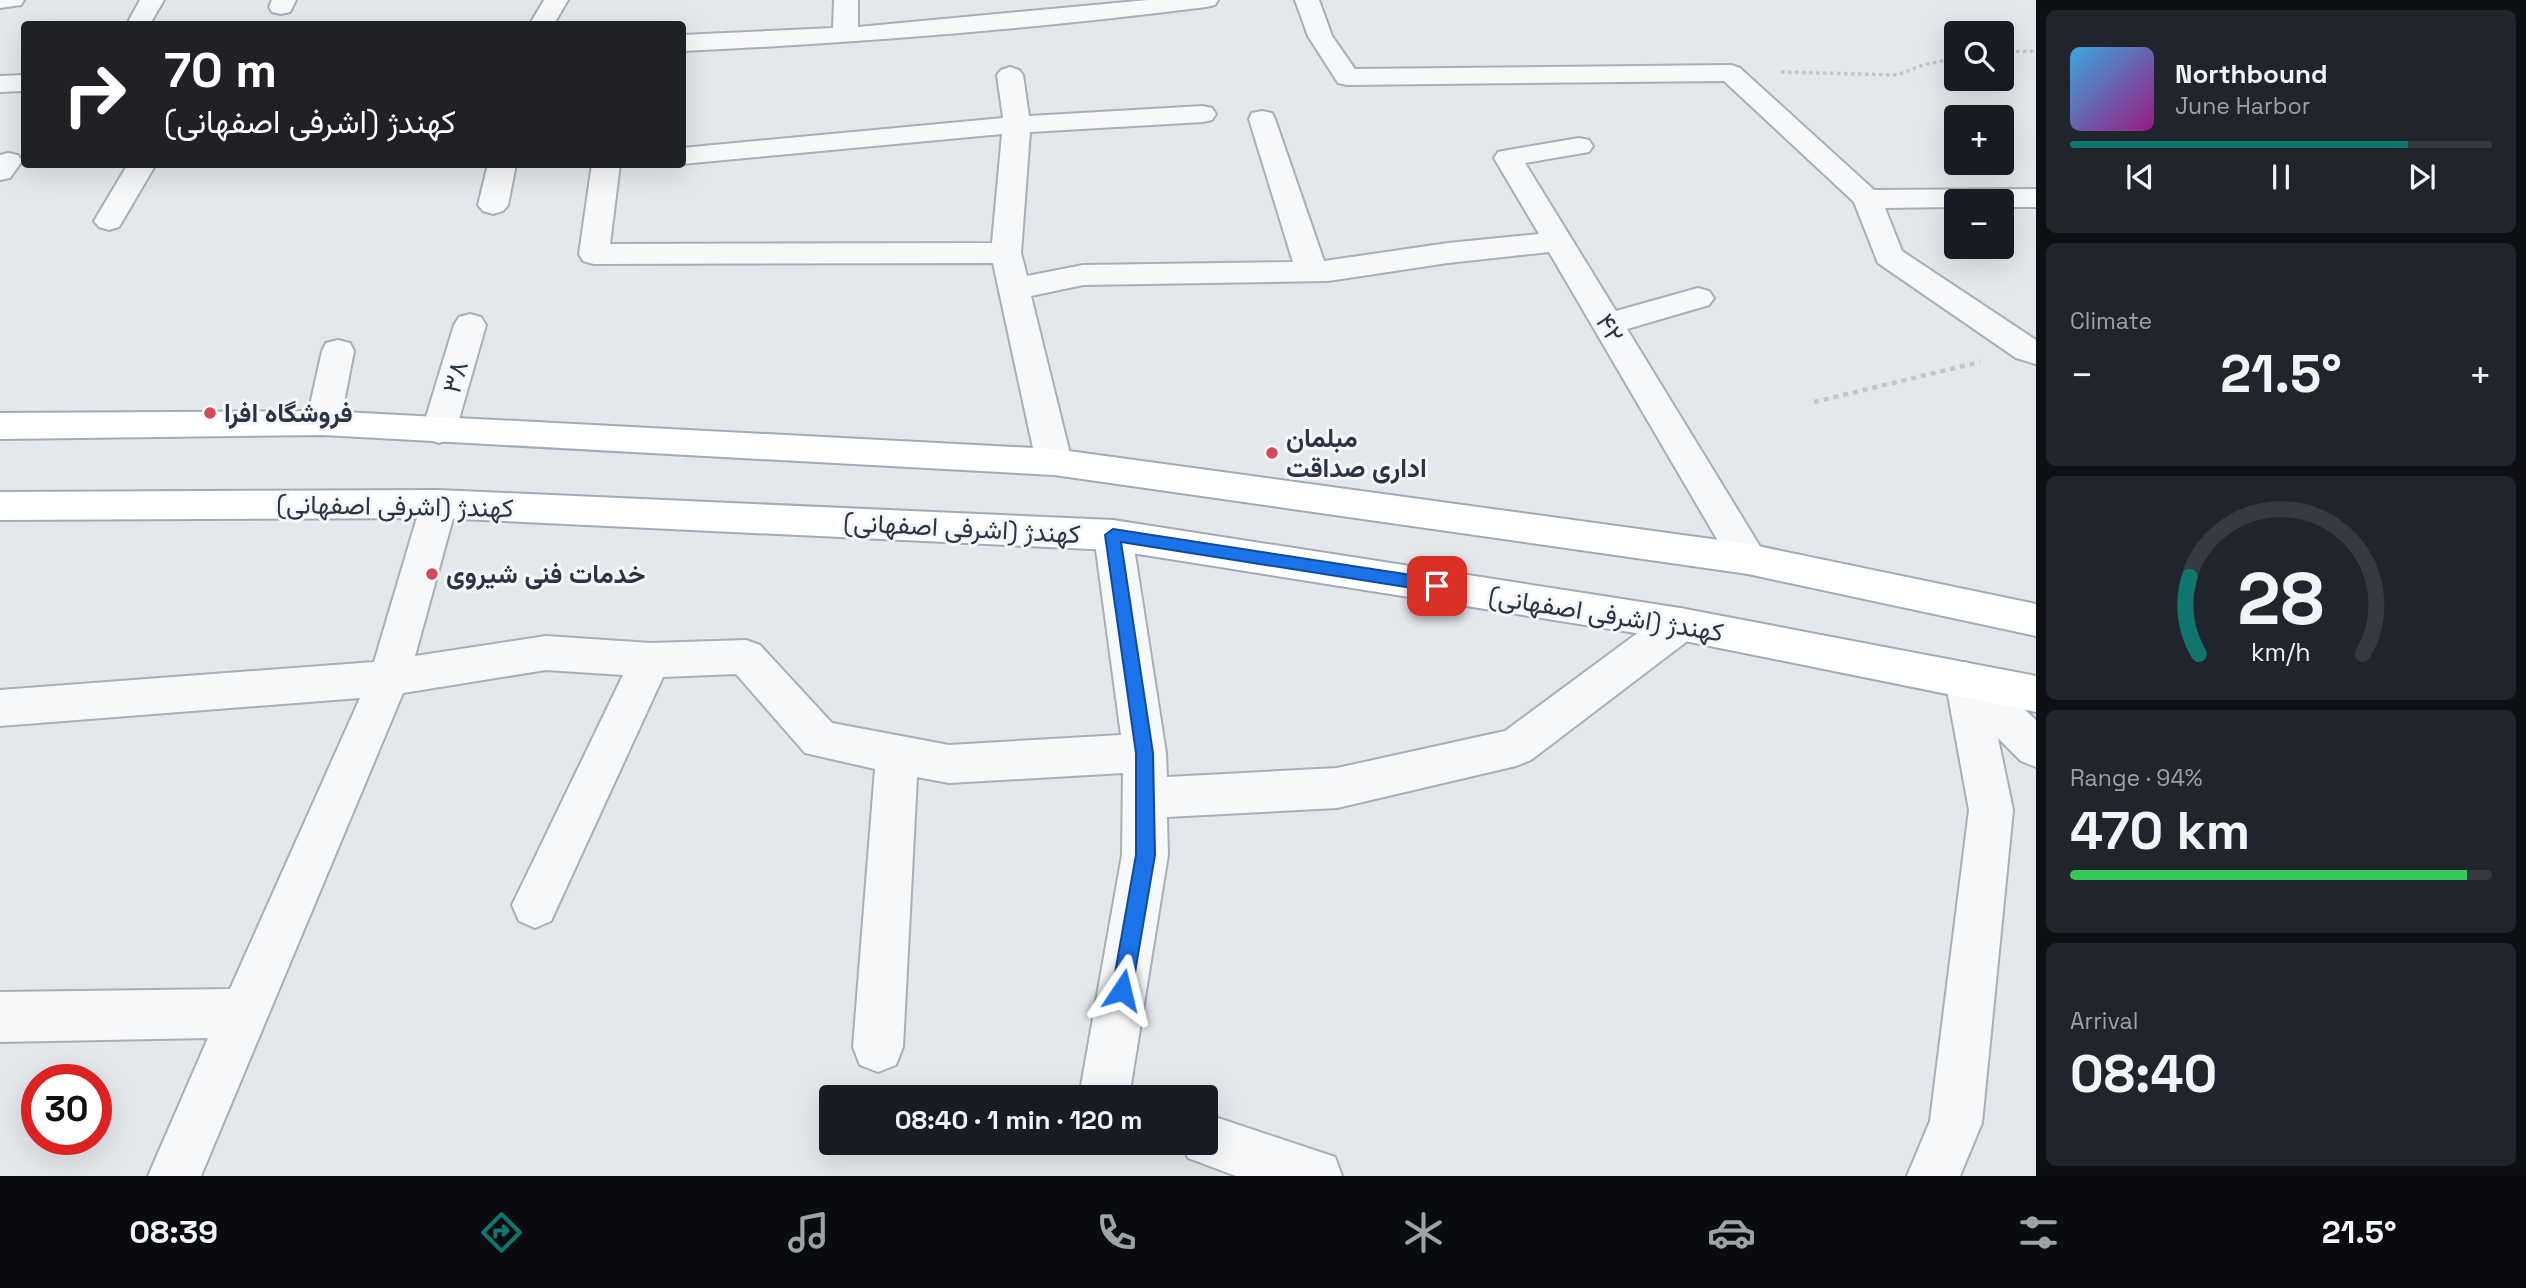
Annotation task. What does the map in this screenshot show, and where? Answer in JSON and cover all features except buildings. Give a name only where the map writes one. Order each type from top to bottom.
[{"type":"main road","points":[[0,426],[323,424],[1054,462],[1748,559],[2036,620]]},
{"type":"main road","name":"کهندژ (اشرفی اصفهانی)","points":[[0,506],[439,504],[1113,535],[1679,624],[2036,694]]},
{"type":"street","points":[[0,1],[12,0]]},
{"type":"street","points":[[544,21],[556,0]]},
{"type":"street","points":[[845,36],[846,0]]},
{"type":"street","points":[[950,0],[953,27]]},
{"type":"street","points":[[686,43],[845,36],[1090,15],[1206,0]]},
{"type":"street","points":[[1307,0],[1320,36],[1347,77],[1731,73],[1867,198],[1889,256],[2032,352]]},
{"type":"street","points":[[1010,75],[1017,125],[1006,253],[1054,462]]},
{"type":"street","points":[[0,84],[21,83]]},
{"type":"street","points":[[686,156],[1017,125],[1203,114]]},
{"type":"street","points":[[1262,119],[1312,272]]},
{"type":"street","name":"۴۲","points":[[1579,146],[1508,158],[1748,559]]},
{"type":"street","points":[[109,221],[140,168]]},
{"type":"street","points":[[493,205],[501,168]]},
{"type":"street","points":[[605,168],[594,254],[1006,253]]},
{"type":"street","points":[[1867,198],[2036,198]]},
{"type":"street","points":[[1014,289],[1083,275],[1312,272],[1448,253],[1558,242]]},
{"type":"street","points":[[1607,324],[1698,298]]},
{"type":"street","name":"۳۸","points":[[439,430],[470,325]]},
{"type":"street","points":[[323,424],[338,351]]},
{"type":"street","points":[[174,1176],[388,678],[439,504]]},
{"type":"street","points":[[1106,1085],[1145,855],[1145,753],[1113,535]]},
{"type":"street","points":[[1145,798],[1337,788],[1516,747],[1679,624]]},
{"type":"street","points":[[0,708],[388,678],[546,653],[651,660],[746,657],[820,740],[949,764],[1145,753]]},
{"type":"street","points":[[535,905],[651,660]]},
{"type":"street","points":[[1965,679],[2036,748]]},
{"type":"street","points":[[1933,1176],[1956,1123],[1991,810],[1965,679]]},
{"type":"street","points":[[878,1047],[897,755]]},
{"type":"street","points":[[0,1017],[245,1013]]},
{"type":"street","points":[[1218,1144],[1316,1176]]},
{"type":"path","points":[[2014,52],[2036,51]]},
{"type":"path","points":[[1731,73],[1789,71],[1897,75],[1944,61]]},
{"type":"path","points":[[1814,402],[2032,352]]},
{"type":"place","name":"فروشگاه افرا","points":[[210,413]]},
{"type":"place","name":"مبلمان اداری صداقت","points":[[1272,453]]},
{"type":"place","name":"خدمات فنی شیروی","points":[[432,574]]},
{"type":"route","points":[[1122,990],[1145,855],[1145,753],[1113,535],[1437,586]]}]
